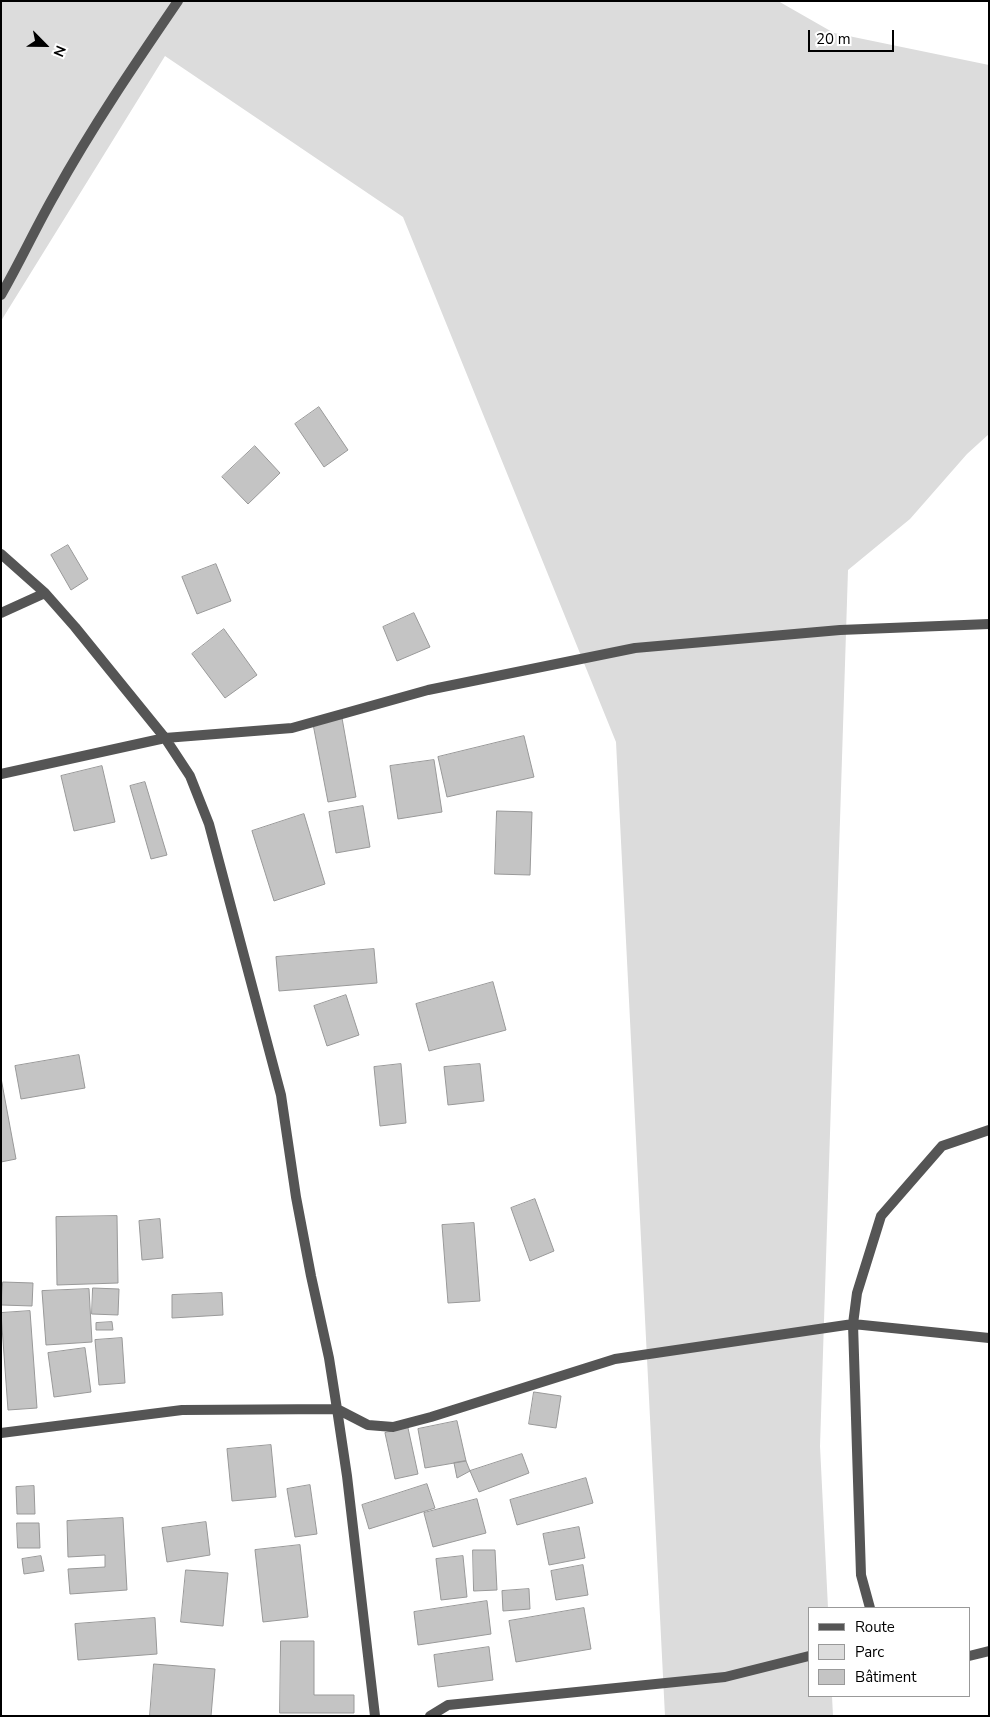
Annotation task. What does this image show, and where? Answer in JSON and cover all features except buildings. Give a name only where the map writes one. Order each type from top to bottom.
[{"type":"street","points":[[1,295],[54,195],[89,136],[178,1]]},
{"type":"street","points":[[1,554],[45,593],[165,738],[190,776],[209,824],[281,1095],[296,1197],[311,1276],[330,1358],[347,1476],[375,1716]]},
{"type":"street","points":[[1,613],[45,593]]},
{"type":"street","points":[[1,774],[165,738],[292,728],[428,690],[635,648],[840,630],[989,624]]},
{"type":"street","points":[[870,1607],[861,1575],[853,1324],[857,1293],[881,1216],[942,1146],[989,1130]]},
{"type":"street","points":[[1,1433],[182,1410],[337,1409],[368,1425],[393,1427],[431,1417],[615,1359],[853,1324],[989,1338]]},
{"type":"street","points":[[970,1656],[989,1651]]},
{"type":"street","points":[[430,1716],[448,1705],[725,1677],[808,1656]]},
{"type":"green space","points":[[1,1],[778,1],[834,33],[989,65],[989,434],[967,454],[910,519],[848,570],[820,1446],[828,1607],[808,1607],[808,1697],[832,1697],[833,1716],[665,1716],[616,742],[403,217],[165,56],[1,321]]}]
